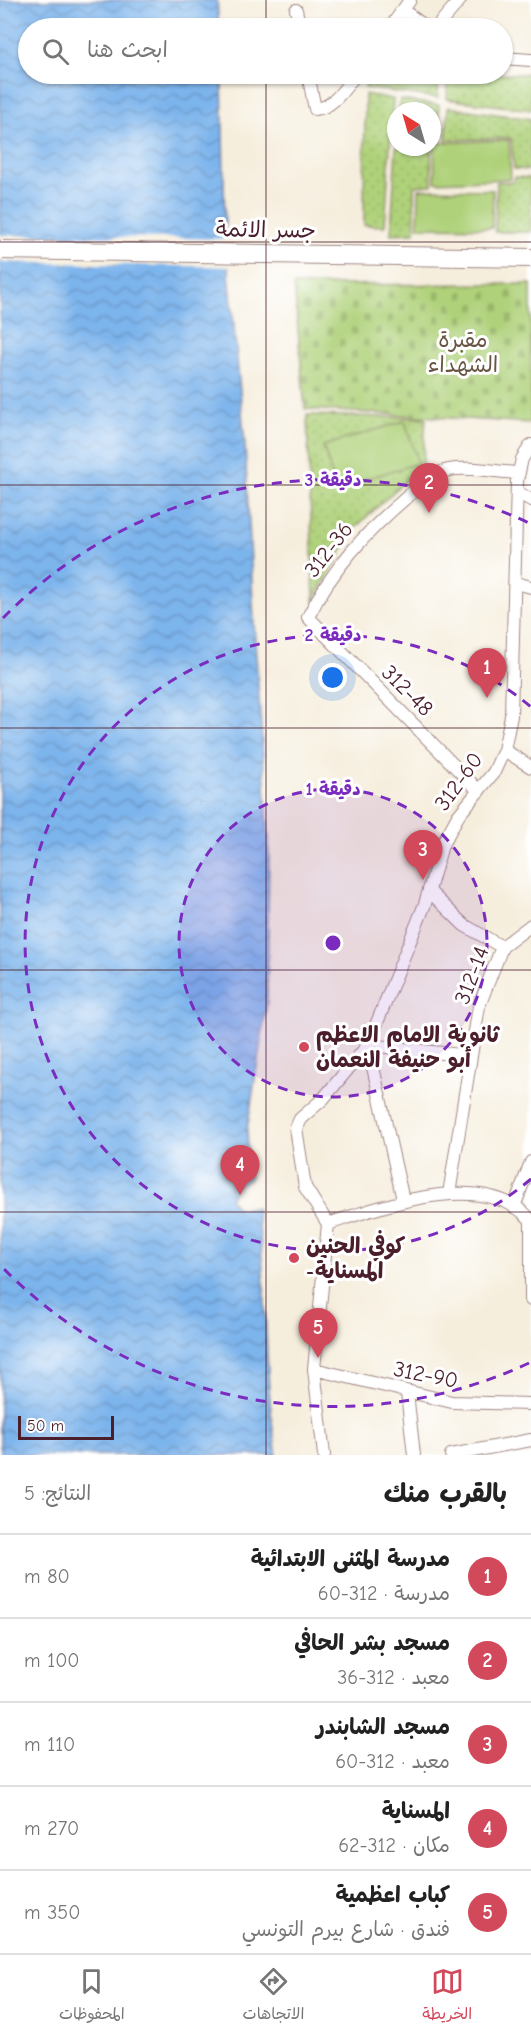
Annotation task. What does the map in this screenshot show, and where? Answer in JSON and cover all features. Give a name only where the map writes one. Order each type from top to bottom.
[{"type":"main road","name":"جسر الائمة","points":[[0,250],[531,258]]},
{"type":"street","points":[[445,18],[460,0]]},
{"type":"street","points":[[397,18],[407,5],[418,18]]},
{"type":"street","points":[[296,10],[298,18]]},
{"type":"street","points":[[513,59],[531,60]]},
{"type":"street","points":[[310,84],[315,109],[324,108],[348,84]]},
{"type":"street","name":"312-60","points":[[328,1224],[304,1187],[296,1128],[300,1119],[323,1099],[368,1045],[429,891],[436,860],[449,830],[494,772],[504,750],[511,716],[518,473],[531,445]]},
{"type":"street","name":"312-36","points":[[308,617],[335,571],[355,545],[434,475],[457,469],[518,473]]},
{"type":"street","points":[[517,492],[531,500]]},
{"type":"street","points":[[516,583],[531,587]]},
{"type":"street","name":"312-48","points":[[308,617],[479,791]]},
{"type":"street","points":[[504,750],[531,767]]},
{"type":"street","points":[[429,891],[464,925],[502,947]]},
{"type":"street","name":"312-14","points":[[449,1194],[479,1006],[502,947],[531,925]]},
{"type":"street","points":[[403,1200],[368,1045],[470,1056]]},
{"type":"street","points":[[514,1207],[531,1162]]},
{"type":"street","points":[[324,1455],[314,1369],[328,1224],[403,1200],[449,1194],[477,1196],[514,1207],[531,1220],[531,1300]]},
{"type":"street","name":"312-90","points":[[314,1369],[452,1402],[531,1404]]},
{"type":"street","points":[[407,1393],[414,1455]]},
{"type":"street","points":[[451,1455],[531,1440]]},
{"type":"green space","points":[[513,74],[531,74],[531,110],[447,99],[448,84],[513,84]]},
{"type":"green space","points":[[368,84],[439,84],[438,98],[365,88]]},
{"type":"green space","points":[[365,94],[393,99],[393,102],[387,102],[387,156],[389,156],[385,226],[364,225]]},
{"type":"green space","points":[[448,107],[531,119],[531,170],[514,169],[511,138],[446,140]]},
{"type":"green space","points":[[509,140],[511,179],[435,182],[434,156],[441,156],[441,143]]},
{"type":"green space","points":[[395,156],[431,156],[432,185],[414,186],[415,233],[391,234]]},
{"type":"green space","points":[[515,177],[531,178],[531,232],[495,232],[497,182],[514,182]]},
{"type":"green space","points":[[419,189],[493,190],[492,228],[418,227]]},
{"type":"green space","name":"مقبرة الشهداء","points":[[531,284],[531,423],[305,409],[294,285]]},
{"type":"green space","points":[[307,415],[426,418],[423,464],[354,529],[314,601]]},
{"type":"green space","points":[[405,421],[418,463],[336,488],[323,446]]},
{"type":"water","points":[[0,0],[217,0],[218,18],[18,18],[18,84],[222,84],[225,230],[245,444],[255,641],[269,840],[267,1002],[247,1131],[250,1179],[238,1185],[230,1199],[237,1208],[256,1208],[263,1269],[269,1393],[277,1455],[0,1455]]},
{"type":"pier","points":[[0,235],[229,239],[231,267],[0,262]]},
{"type":"place","name":"مسجد بشر الحافي","points":[[429,513]]},
{"type":"place","name":"مدرسة المثنى الابتدائية","points":[[487,698]]},
{"type":"place","name":"مسجد الشابندر","points":[[423,880]]},
{"type":"place","name":"ثانوية الامام الاعظم أبو حنيفة النعمان","points":[[304,1047]]},
{"type":"place","name":"المسناية","points":[[240,1195]]},
{"type":"place","name":"كوفي الحنين -المسناية","points":[[294,1258]]},
{"type":"place","name":"كباب اعظمية","points":[[318,1358]]}]
